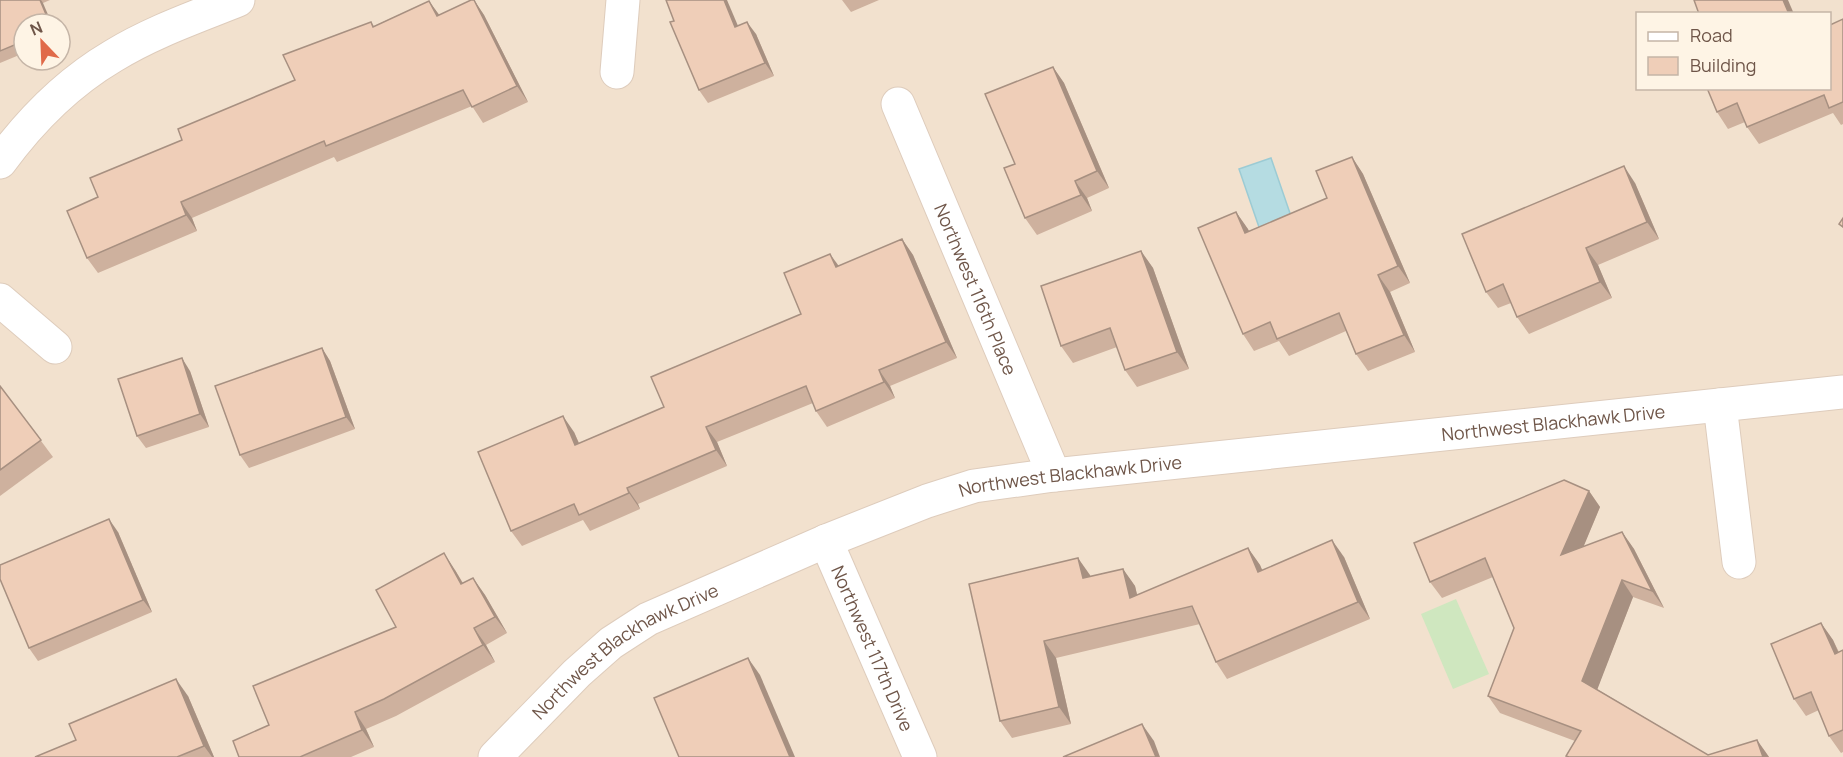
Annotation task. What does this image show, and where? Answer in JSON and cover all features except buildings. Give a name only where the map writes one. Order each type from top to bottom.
[{"type":"street","points":[[0,162],[40,114],[77,81],[112,56],[149,37],[238,0]]},
{"type":"street","points":[[617,72],[622,0]]},
{"type":"street","name":"Northwest 116th Place","points":[[898,104],[1054,475]]},
{"type":"street","points":[[0,300],[55,347]]},
{"type":"street","name":"Northwest Blackhawk Drive","points":[[495,757],[577,673],[611,643],[648,619],[826,541],[927,501],[974,486],[1054,475],[1843,392]]},
{"type":"street","points":[[1720,405],[1739,562]]},
{"type":"street","name":"Northwest 117th Drive","points":[[826,541],[920,757]]},
{"type":"shaded area","points":[[0,0],[1843,0],[1843,757],[0,757]]},
{"type":"green space","points":[[1456,599],[1489,674],[1453,689],[1421,614]]},
{"type":"water","points":[[1271,158],[1292,219],[1260,230],[1239,169]]}]
